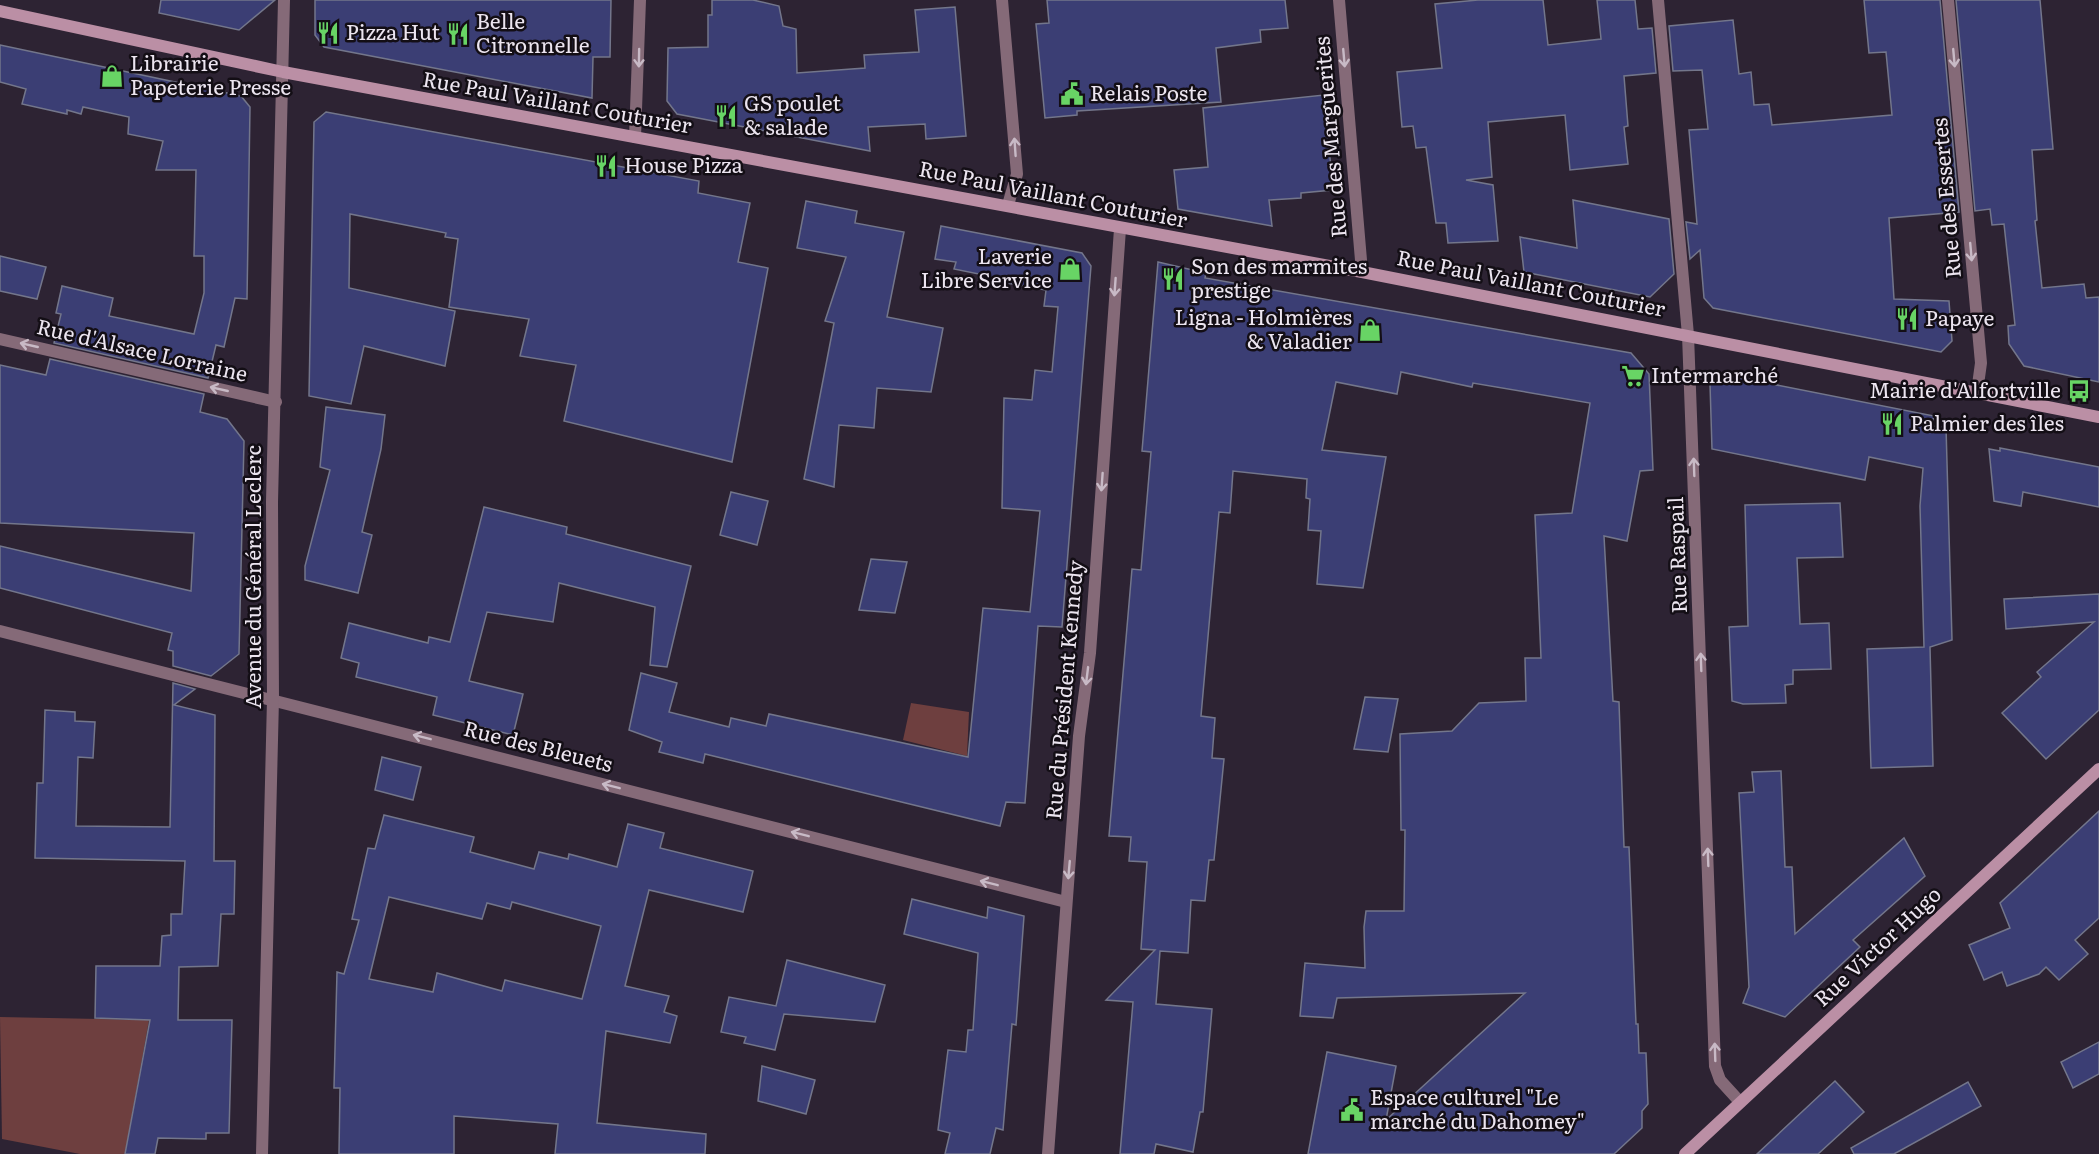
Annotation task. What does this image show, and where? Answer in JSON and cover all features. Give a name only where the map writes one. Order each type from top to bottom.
[{"type":"street","name":"Avenue du Général Leclerc","points":[[262,1154],[273,699],[272,502],[284,0]]},
{"type":"street","points":[[635,137],[640,0]]},
{"type":"street","points":[[1002,0],[1017,174],[1008,205]]},
{"type":"street","name":"Rue des Marguerites","points":[[1339,0],[1362,272]]},
{"type":"street","name":"Rue Raspail","points":[[1658,0],[1688,335],[1716,1066],[1720,1080],[1740,1102]]},
{"type":"street","name":"Rue des Essertes","points":[[1948,0],[1981,363],[1977,392]]},
{"type":"street","name":"Rue Paul Vaillant Couturier","points":[[0,10],[283,72],[1008,205],[1120,229],[1362,272],[2099,417]]},
{"type":"street","name":"Rue du Président Kennedy","points":[[1048,1154],[1079,736],[1090,653],[1120,229]]},
{"type":"street","name":"Rue d'Alsace Lorraine","points":[[0,339],[276,402]]},
{"type":"street","name":"Rue des Bleuets","points":[[0,631],[1066,902]]},
{"type":"street","name":"Rue Victor Hugo","points":[[1685,1154],[2099,769]]},
{"type":"shaded area","points":[[911,703],[969,712],[967,756],[903,740]]},
{"type":"shaded area","points":[[0,1017],[149,1020],[125,1154],[80,1154],[2,1139]]},
{"type":"building","points":[[161,0],[275,0],[239,30],[159,13]]},
{"type":"building","points":[[315,0],[611,0],[610,57],[593,57],[592,98],[324,47],[315,35]]},
{"type":"building","points":[[712,0],[753,0],[779,6],[783,26],[796,29],[797,73],[865,68],[864,55],[919,52],[915,10],[955,7],[966,136],[926,139],[925,124],[868,127],[870,151],[677,114],[667,101],[668,48],[708,47],[708,15],[712,15]]},
{"type":"building","points":[[1047,0],[1285,0],[1288,28],[1260,30],[1261,42],[1216,48],[1221,102],[1077,111],[1077,115],[1045,118],[1036,24],[1049,23]]},
{"type":"building","points":[[1478,0],[1543,0],[1548,45],[1601,39],[1597,0],[1635,0],[1638,29],[1652,28],[1656,73],[1624,76],[1628,126],[1624,127],[1628,164],[1570,170],[1565,115],[1488,122],[1492,177],[1466,180],[1493,185],[1498,241],[1448,243],[1446,223],[1436,223],[1426,147],[1416,148],[1413,126],[1402,127],[1397,72],[1442,68],[1435,4]]},
{"type":"building","points":[[1864,0],[1940,0],[1959,212],[1889,218],[1894,299],[1949,301],[1952,341],[1941,352],[1713,308],[1704,298],[1700,250],[1690,259],[1686,222],[1697,224],[1689,130],[1708,129],[1702,70],[1673,71],[1669,26],[1733,20],[1739,74],[1751,72],[1754,105],[1769,104],[1772,125],[1892,115],[1886,52],[1869,53]]},
{"type":"building","points":[[1956,0],[2040,0],[2053,149],[2032,150],[2037,220],[2035,221],[2042,288],[2084,284],[2086,298],[2099,297],[2099,382],[2024,366],[2009,344],[2008,326],[2015,325],[2004,224],[1992,225],[1990,209],[1975,211]]},
{"type":"building","points":[[0,45],[241,96],[250,107],[247,299],[235,298],[224,347],[216,345],[208,378],[54,343],[61,314],[56,313],[62,286],[113,298],[109,316],[194,334],[204,293],[204,256],[194,256],[196,170],[156,170],[163,141],[128,134],[129,117],[83,107],[81,114],[67,110],[67,114],[22,104],[26,89],[0,82]]},
{"type":"building","points":[[1324,95],[1333,190],[1301,193],[1301,198],[1269,200],[1272,226],[1178,209],[1174,170],[1208,167],[1203,108]]},
{"type":"building","points":[[326,112],[699,181],[698,193],[750,203],[738,262],[768,268],[732,462],[564,421],[576,365],[520,356],[529,319],[449,307],[458,239],[445,237],[446,233],[350,214],[349,288],[455,311],[445,366],[364,346],[351,404],[309,396],[314,122]]},
{"type":"building","points":[[1573,200],[1669,219],[1674,274],[1650,297],[1524,272],[1520,237],[1577,248]]},
{"type":"building","points":[[806,201],[857,211],[855,223],[904,232],[887,317],[943,328],[931,392],[877,388],[874,428],[839,425],[834,487],[804,479],[834,323],[825,321],[846,257],[797,248]]},
{"type":"building","points":[[941,226],[1082,253],[1091,266],[1062,627],[1038,626],[1025,803],[1006,802],[1000,826],[705,754],[703,763],[659,752],[662,742],[629,730],[641,673],[677,683],[669,712],[729,727],[731,718],[766,726],[769,714],[968,757],[983,608],[1030,612],[1040,511],[1002,508],[1004,398],[1032,400],[1035,370],[1052,372],[1058,307],[1044,306],[1046,290],[978,278],[979,274],[954,269],[956,262],[935,259]]},
{"type":"building","points":[[0,256],[46,267],[37,299],[0,291]]},
{"type":"building","points":[[1158,262],[1206,273],[1205,278],[1631,353],[1649,374],[1653,470],[1640,471],[1627,541],[1604,536],[1613,701],[1619,702],[1624,847],[1629,847],[1636,1024],[1638,1024],[1639,1053],[1646,1053],[1648,1104],[1642,1111],[1642,1128],[1614,1154],[1308,1154],[1327,1052],[1396,1066],[1386,1120],[1525,993],[1337,998],[1333,1018],[1300,1016],[1305,963],[1365,968],[1366,911],[1404,911],[1405,830],[1401,830],[1400,734],[1452,731],[1479,703],[1526,701],[1525,658],[1541,658],[1535,515],[1572,513],[1590,403],[1473,383],[1472,387],[1401,372],[1397,394],[1336,382],[1322,450],[1386,457],[1363,588],[1317,584],[1321,531],[1308,530],[1310,499],[1306,498],[1307,479],[1233,471],[1230,513],[1219,512],[1201,716],[1215,718],[1212,758],[1224,759],[1214,860],[1209,860],[1205,901],[1191,900],[1188,953],[1160,951],[1156,1004],[1212,1009],[1203,1112],[1200,1112],[1193,1152],[1156,1144],[1154,1154],[1120,1154],[1133,1002],[1106,1000],[1155,950],[1141,949],[1147,862],[1129,861],[1131,837],[1109,836],[1132,569],[1141,570],[1151,452],[1142,451]]},
{"type":"building","points":[[50,359],[204,394],[200,412],[227,419],[244,441],[239,654],[211,676],[173,666],[173,651],[168,650],[172,633],[0,588],[0,546],[191,591],[194,533],[0,523],[0,365],[46,375]]},
{"type":"building","points":[[1721,374],[1934,416],[1931,426],[1946,427],[1952,640],[1930,647],[1933,766],[1871,768],[1867,649],[1924,647],[1920,506],[1923,468],[1869,457],[1865,480],[1712,449],[1710,384]]},
{"type":"building","points":[[326,407],[385,415],[381,449],[362,532],[372,535],[358,593],[305,580],[305,566],[330,470],[320,467]]},
{"type":"building","points":[[2000,448],[2099,467],[2099,507],[2023,492],[2021,506],[1994,501],[1989,449],[2000,451]]},
{"type":"building","points":[[731,492],[768,501],[757,545],[720,535]]},
{"type":"building","points":[[1840,503],[1843,557],[1797,558],[1800,624],[1829,623],[1831,669],[1793,670],[1793,684],[1785,685],[1786,703],[1743,704],[1732,701],[1729,627],[1748,626],[1745,505]]},
{"type":"building","points":[[484,507],[567,527],[566,534],[691,566],[667,667],[650,665],[655,607],[559,583],[553,622],[487,612],[469,681],[523,694],[513,735],[433,715],[437,697],[356,677],[359,663],[341,658],[349,623],[428,643],[429,637],[450,642]]},
{"type":"building","points":[[871,559],[907,562],[895,613],[859,610]]},
{"type":"building","points":[[2099,594],[2099,710],[2046,759],[2002,713],[2041,677],[2037,672],[2094,622],[2006,629],[2004,599]]},
{"type":"building","points":[[173,683],[195,689],[174,705],[215,715],[214,861],[235,861],[234,914],[221,914],[218,966],[179,967],[178,1020],[232,1020],[229,1133],[206,1133],[206,1139],[158,1138],[155,1154],[125,1154],[150,1020],[95,1018],[96,966],[160,966],[162,936],[171,935],[171,914],[182,914],[185,861],[35,858],[37,783],[43,783],[45,710],[75,712],[75,721],[95,722],[93,758],[78,757],[76,826],[170,827]]},
{"type":"building","points":[[1365,697],[1398,699],[1388,752],[1354,749]]},
{"type":"building","points":[[382,757],[421,767],[413,800],[375,790]]},
{"type":"building","points":[[1781,771],[1785,867],[1792,867],[1795,934],[1904,838],[1925,876],[1853,940],[1860,947],[1785,1017],[1743,1003],[1749,987],[1739,793],[1754,792],[1752,772]]},
{"type":"building","points":[[2099,811],[2099,918],[2075,940],[2088,954],[2059,980],[2046,967],[2039,974],[2007,986],[2002,972],[1984,980],[1969,945],[2010,928],[2000,903]]},
{"type":"building","points":[[384,815],[474,837],[470,852],[534,869],[539,852],[568,859],[569,854],[617,867],[628,824],[664,833],[660,848],[753,871],[743,912],[649,890],[625,986],[669,996],[664,1012],[677,1016],[670,1043],[606,1031],[597,1123],[706,1134],[705,1154],[555,1154],[558,1124],[454,1116],[454,1154],[339,1154],[340,1088],[334,1088],[337,972],[344,974],[359,920],[352,919],[368,848],[375,849]],"holes":[[[389,897],[482,919],[487,903],[510,909],[512,902],[601,926],[582,999],[505,980],[502,991],[437,973],[433,992],[369,979]]]},
{"type":"building","points":[[912,899],[987,918],[988,907],[1024,916],[1016,1025],[1012,1024],[1003,1130],[996,1128],[990,1154],[945,1154],[950,1133],[938,1130],[948,1050],[966,1052],[968,1030],[973,1030],[978,953],[904,934]]},
{"type":"building","points":[[787,960],[885,985],[875,1022],[784,1014],[775,1050],[744,1043],[746,1037],[721,1032],[729,997],[776,1006]]},
{"type":"building","points":[[2099,1042],[2099,1074],[2073,1088],[2061,1062]]},
{"type":"building","points":[[762,1066],[815,1080],[806,1114],[758,1101]]},
{"type":"building","points":[[1835,1081],[1864,1112],[1818,1154],[1757,1154]]},
{"type":"building","points":[[1968,1082],[1981,1106],[1894,1154],[1854,1154],[1851,1148]]},
{"type":"place","name":"Pizza Hut","points":[[328,33]]},
{"type":"place","name":"Belle Citronnelle","points":[[458,34]]},
{"type":"place","name":"Librairie Papeterie Presse","points":[[112,76]]},
{"type":"place","name":"Relais Poste","points":[[1072,94]]},
{"type":"place","name":"GS poulet & salade","points":[[726,116]]},
{"type":"place","name":"House Pizza","points":[[606,166]]},
{"type":"place","name":"Laverie Libre Service","points":[[1070,269]]},
{"type":"place","name":"Son des marmites prestige","points":[[1173,279]]},
{"type":"place","name":"Papaye","points":[[1907,319]]},
{"type":"place","name":"Ligna - Holmières & Valadier","points":[[1370,330]]},
{"type":"place","name":"Intermarché","points":[[1633,376]]},
{"type":"place","name":"Mairie d'Alfortville","points":[[2079,391]]},
{"type":"place","name":"Palmier des îles","points":[[1892,424]]},
{"type":"place","name":"Espace culturel \"Le marché du Dahomey\"","points":[[1352,1110]]}]
